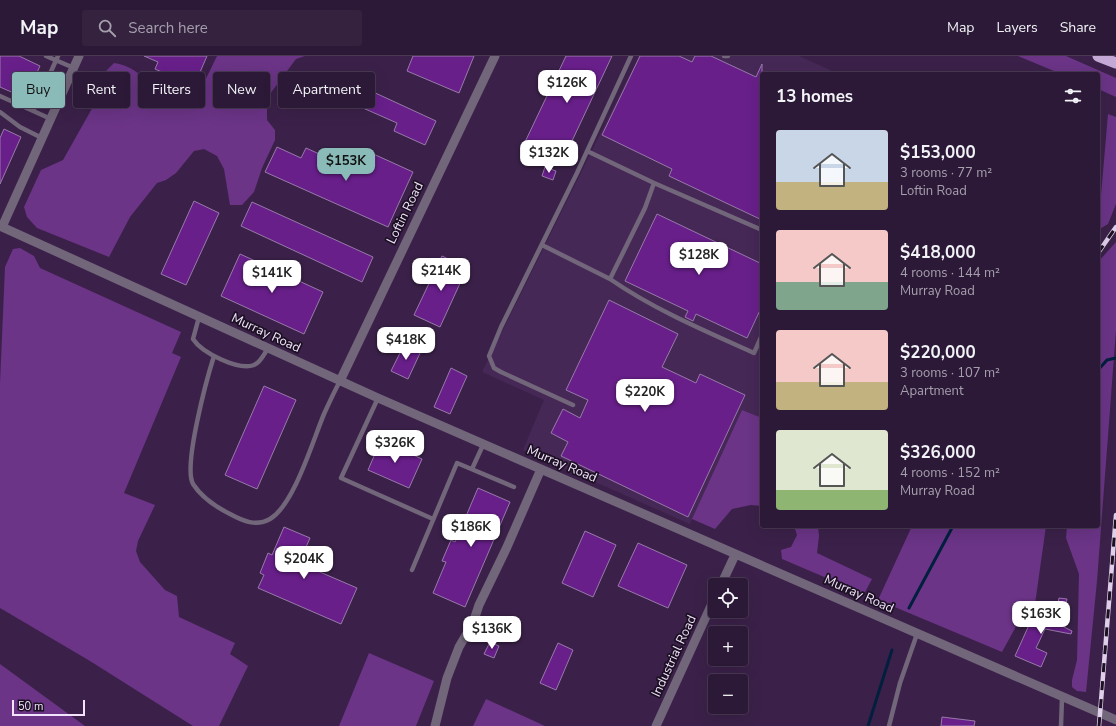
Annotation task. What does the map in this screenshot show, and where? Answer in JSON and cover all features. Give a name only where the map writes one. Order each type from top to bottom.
[{"type":"highway","points":[[1098,56],[1116,63]]},
{"type":"street","points":[[1,227],[79,56]]},
{"type":"street","name":"Loftin Road","points":[[340,381],[495,56]]},
{"type":"street","name":"Murray Road","points":[[1,227],[483,445],[541,469],[1062,698],[1116,720]]},
{"type":"street","points":[[435,726],[447,678],[459,647],[473,623],[479,605],[507,547],[541,469]]},
{"type":"street","points":[[724,578],[735,555]]},
{"type":"street","name":"Industrial Road","points":[[656,726],[708,613]]},
{"type":"lane","points":[[46,56],[57,58],[74,68]]},
{"type":"lane","points":[[573,406],[494,368],[489,356],[501,326],[542,245],[631,56]]},
{"type":"lane","points":[[33,111],[57,58]]},
{"type":"lane","points":[[0,96],[51,119]]},
{"type":"lane","points":[[0,112],[20,127],[42,138]]},
{"type":"lane","points":[[587,151],[654,183],[760,229]]},
{"type":"lane","points":[[610,280],[645,208],[654,183]]},
{"type":"lane","points":[[542,245],[610,280],[682,320],[754,353],[760,340]]},
{"type":"lane","points":[[199,317],[194,339],[196,344],[214,356],[241,366],[247,366],[256,364],[268,348]]},
{"type":"lane","points":[[214,356],[206,382],[190,456],[192,482],[205,498],[217,508],[247,522],[258,522],[271,518],[286,502],[301,472],[324,414],[340,381]]},
{"type":"lane","points":[[378,398],[341,478],[433,519]]},
{"type":"lane","points":[[472,469],[483,445]]},
{"type":"lane","points":[[412,570],[457,463],[514,488]]},
{"type":"lane","points":[[889,726],[900,683],[917,634]]},
{"type":"lane","points":[[1061,726],[1062,698]]},
{"type":"shaded area","points":[[217,56],[305,56],[296,59],[286,72],[278,72],[278,83],[270,94],[270,72],[213,72],[213,108],[267,108],[267,120],[275,130],[275,140],[262,168],[254,192],[242,205],[230,205],[224,169],[217,156],[204,149],[194,151],[176,173],[166,180],[157,183],[130,217],[109,257],[37,228],[27,217],[24,207],[41,170],[63,160],[92,108],[130,108],[130,72],[105,72],[114,63],[129,67],[138,73],[138,108],[205,108],[205,81]]},
{"type":"shaded area","points":[[639,56],[799,56],[835,72],[760,72],[760,417],[742,410],[690,524],[523,450],[544,400],[482,372]]},
{"type":"shaded area","points":[[1018,56],[1066,56],[1116,78],[1116,97],[1100,90],[1100,72],[1056,72]]},
{"type":"shaded area","points":[[1108,114],[1116,117],[1116,204],[1108,224],[1100,229],[1100,207]]},
{"type":"shaded area","points":[[1116,242],[1116,330],[1097,581],[1086,692],[1077,691],[1072,687],[1072,680],[1077,660],[1079,574],[1066,538],[1067,528],[1100,528],[1100,260]]},
{"type":"shaded area","points":[[20,248],[34,256],[40,268],[181,332],[172,353],[181,357],[124,493],[155,505],[138,541],[136,551],[140,562],[165,590],[177,596],[179,617],[235,643],[230,654],[248,666],[219,726],[193,726],[90,661],[0,608],[0,383],[5,267],[13,249]]},
{"type":"shaded area","points":[[742,410],[760,417],[760,506],[751,505],[732,509],[715,529],[692,519]]},
{"type":"shaded area","points":[[795,528],[818,528],[817,553],[872,579],[864,594],[782,559],[781,550],[791,547],[797,535]]},
{"type":"shaded area","points":[[911,528],[1046,528],[1035,604],[1026,608],[1002,652],[878,600]]},
{"type":"shaded area","points":[[369,653],[434,681],[416,726],[339,726]]},
{"type":"shaded area","points":[[0,664],[85,726],[0,726]]},
{"type":"shaded area","points":[[486,699],[545,726],[473,726]]},
{"type":"building","points":[[0,56],[19,56],[40,66],[37,72],[12,72],[12,92],[0,87]]},
{"type":"building","points":[[144,56],[207,56],[200,72],[162,72],[155,69],[158,62]]},
{"type":"building","points":[[413,56],[474,56],[459,93],[407,71]]},
{"type":"building","points":[[566,56],[612,56],[563,160],[525,142]]},
{"type":"building","points":[[640,56],[679,56],[692,62],[695,56],[711,56],[756,77],[762,64],[762,72],[760,72],[760,219],[669,176],[672,169],[602,135]]},
{"type":"building","points":[[375,93],[436,121],[425,145],[394,131],[397,123],[363,108],[375,108]]},
{"type":"building","points":[[4,129],[21,137],[0,184],[0,138]]},
{"type":"building","points":[[277,147],[301,158],[306,148],[359,172],[369,152],[413,172],[388,227],[265,172]]},
{"type":"building","points":[[545,167],[556,171],[553,180],[542,176]]},
{"type":"building","points":[[194,201],[219,213],[186,285],[161,274]]},
{"type":"building","points":[[252,202],[373,257],[362,282],[241,226]]},
{"type":"building","points":[[657,214],[760,263],[760,310],[747,338],[696,314],[693,321],[685,317],[688,311],[625,281]]},
{"type":"building","points":[[240,254],[323,292],[304,334],[221,296]]},
{"type":"building","points":[[442,256],[467,268],[440,327],[414,315]]},
{"type":"building","points":[[609,300],[678,334],[662,367],[696,383],[700,374],[745,395],[688,517],[561,456],[568,442],[551,433],[563,409],[580,418],[588,400],[566,390]]},
{"type":"building","points":[[405,343],[421,351],[408,379],[391,371]]},
{"type":"building","points":[[451,368],[467,376],[450,414],[434,407]]},
{"type":"building","points":[[264,386],[296,400],[257,489],[225,475]]},
{"type":"building","points":[[381,440],[422,459],[409,488],[368,470]]},
{"type":"building","points":[[478,488],[510,502],[465,607],[433,593],[446,562],[442,561],[451,540],[455,542]]},
{"type":"building","points":[[284,527],[310,538],[299,563],[357,588],[341,624],[258,588],[264,575],[260,573],[268,553],[272,555]]},
{"type":"building","points":[[585,531],[616,545],[593,597],[562,583]]},
{"type":"building","points":[[638,543],[687,565],[668,608],[618,586]]},
{"type":"building","points":[[1059,598],[1067,599],[1062,626],[1072,631],[1071,634],[1045,629],[1036,648],[1047,653],[1041,667],[1015,656],[1034,614],[1054,623]]},
{"type":"building","points":[[490,642],[499,646],[494,658],[484,654]]},
{"type":"building","points":[[558,643],[573,650],[556,690],[540,683]]},
{"type":"building","points":[[942,717],[975,721],[974,726],[941,726]]},
{"type":"waterway","points":[[1100,368],[1107,360],[1116,358]]},
{"type":"waterway","points":[[909,608],[952,528]]},
{"type":"waterway","points":[[868,726],[892,650]]},
{"type":"railway","points":[[1100,250],[1116,227]]},
{"type":"railway","points":[[1099,726],[1116,515]]}]
